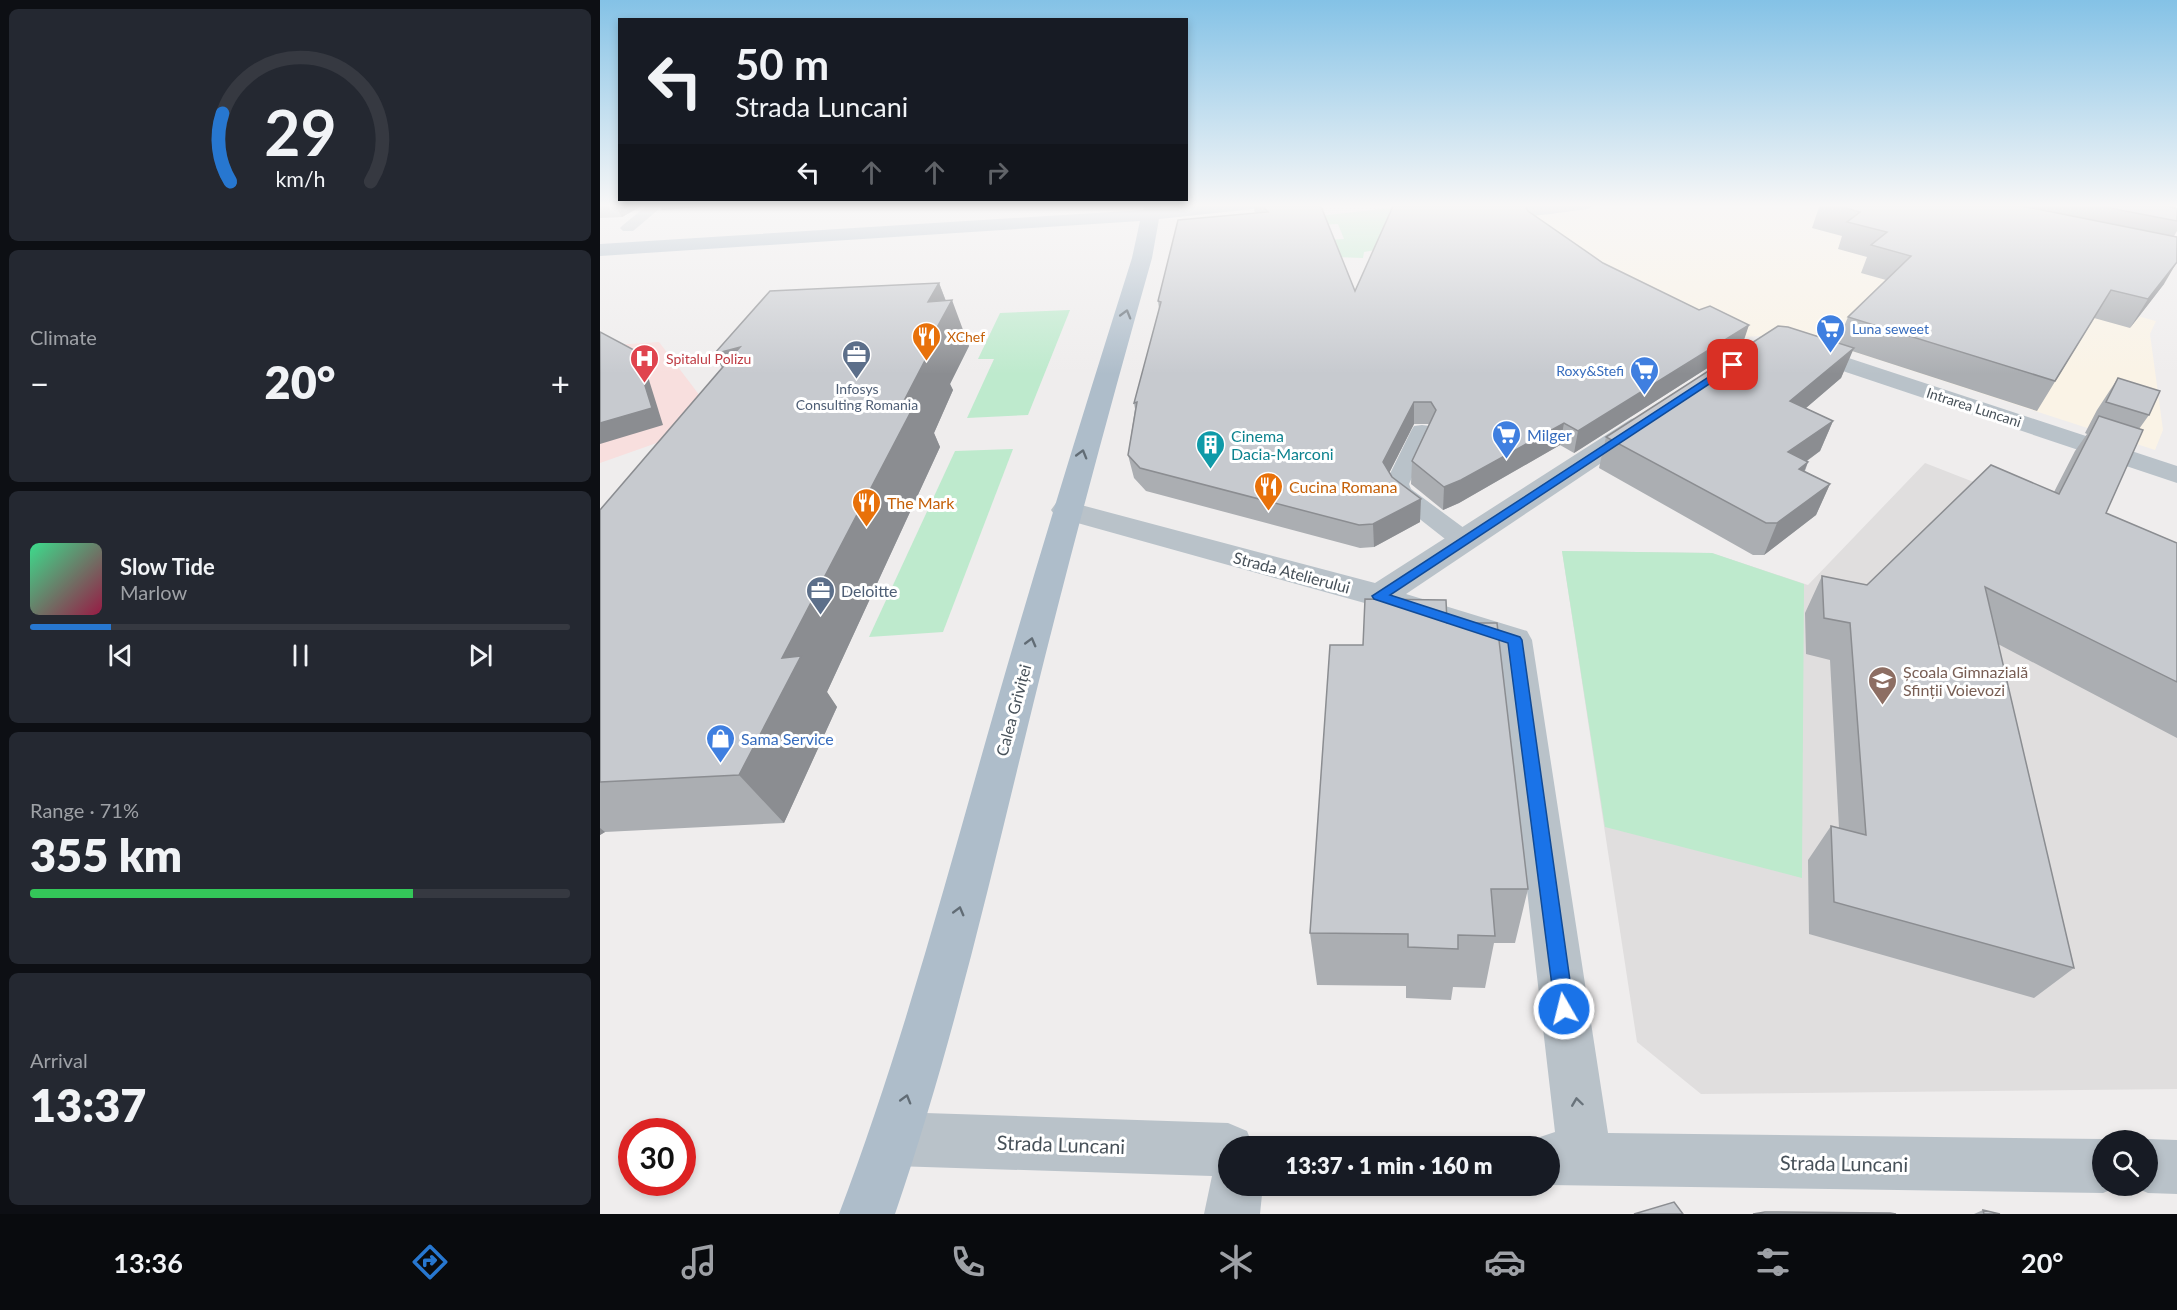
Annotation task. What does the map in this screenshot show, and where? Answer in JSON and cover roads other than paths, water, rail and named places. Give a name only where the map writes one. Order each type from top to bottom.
[{"type":"main road","name":"Calea Griviței","points":[[867,1214],[894,1139],[945,966],[1066,510],[1141,261]]},
{"type":"street","name":"Intrarea Luncani","points":[[1783,344],[2177,475]]},
{"type":"street","points":[[1379,596],[1662,411]]},
{"type":"street","name":"Strada Atelierului","points":[[1066,510],[1379,596]]},
{"type":"street","name":"Strada Luncani","points":[[1379,596],[1515,640],[1567,1160],[2092,1166]]},
{"type":"street","name":"Strada Luncani","points":[[894,1139],[1218,1150]]},
{"type":"street","points":[[2158,1166],[2177,1167]]},
{"type":"street","points":[[1232,1214],[1234,1196]]},
{"type":"lane","points":[[1422,431],[1397,484],[1401,493],[1463,540]]},
{"type":"place","name":"Luna seweet","points":[[1831,354]]},
{"type":"place","name":"XChef","points":[[926,362]]},
{"type":"place","name":"Infosys Consulting Romania","points":[[857,380]]},
{"type":"place","name":"Spitalul Polizu","points":[[645,384]]},
{"type":"place","name":"Roxy&Stefi","points":[[1645,396]]},
{"type":"place","name":"Milger","points":[[1506,460]]},
{"type":"place","name":"Cinema Dacia-Marconi","points":[[1210,470]]},
{"type":"place","name":"Cucina Romana","points":[[1268,512]]},
{"type":"place","name":"The Mark","points":[[866,528]]},
{"type":"place","name":"Deloitte","points":[[820,616]]},
{"type":"place","name":"Școala Gimnazială Sfinții Voievozi","points":[[1882,706]]},
{"type":"place","name":"Sama Service","points":[[720,764]]}]
